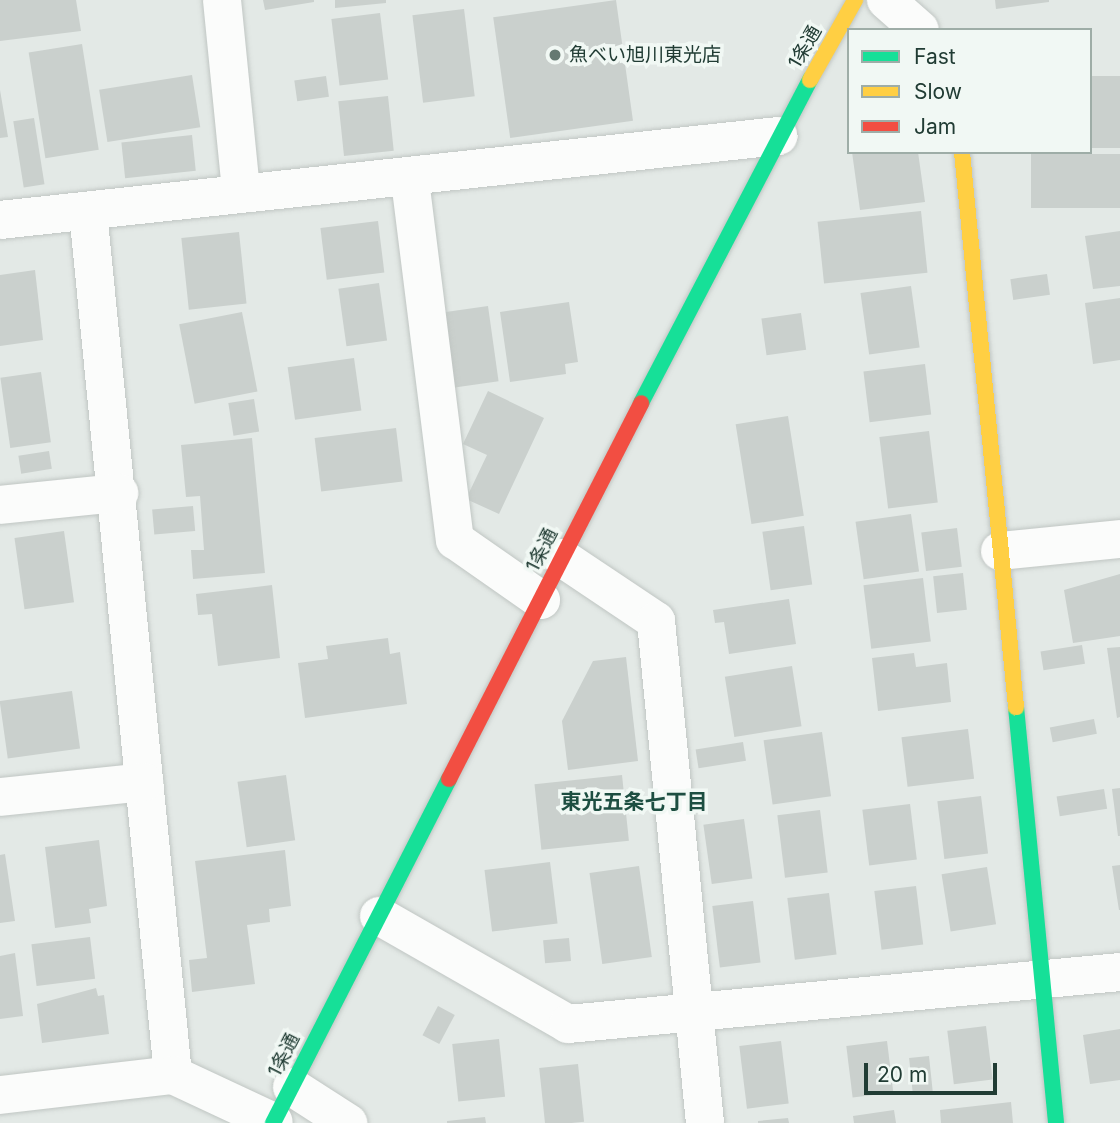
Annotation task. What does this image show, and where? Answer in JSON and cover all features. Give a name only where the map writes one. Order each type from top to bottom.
[{"type":"main road","name":"1条通","points":[[273,1123],[778,135],[855,0]]},
{"type":"main road","points":[[962,154],[1056,1123]]},
{"type":"street","points":[[222,0],[241,192]]},
{"type":"street","points":[[886,0],[918,28]]},
{"type":"street","points":[[0,220],[241,192],[410,180],[778,135]]},
{"type":"street","points":[[410,180],[455,540],[541,600]]},
{"type":"street","points":[[88,211],[119,493],[173,1075]]},
{"type":"street","points":[[0,505],[119,493]]},
{"type":"street","points":[[1000,551],[1120,539]]},
{"type":"street","points":[[562,558],[656,621],[705,1123]]},
{"type":"street","points":[[0,797],[144,782]]},
{"type":"street","points":[[379,916],[568,1024],[1120,972]]},
{"type":"street","points":[[0,1095],[173,1075],[273,1123]]},
{"type":"street","points":[[292,1087],[348,1123]]},
{"type":"building","points":[[0,0],[76,0],[81,31],[0,41]]},
{"type":"building","points":[[263,0],[314,0],[314,2],[265,10]]},
{"type":"building","points":[[335,0],[386,0],[386,3],[335,8]]},
{"type":"building","points":[[616,0],[633,121],[510,138],[493,17]]},
{"type":"building","points":[[995,0],[1049,0],[1049,2],[996,9]]},
{"type":"building","points":[[464,9],[475,96],[423,103],[412,15]]},
{"type":"building","points":[[380,13],[388,80],[340,85],[331,19]]},
{"type":"building","points":[[82,44],[99,150],[45,158],[29,52]]},
{"type":"building","points":[[192,75],[200,127],[107,142],[99,90]]},
{"type":"building","points":[[326,76],[329,97],[297,101],[294,80]]},
{"type":"building","points":[[1092,76],[1120,76],[1120,148],[1092,148]]},
{"type":"building","points":[[0,90],[8,137],[0,138]]},
{"type":"building","points":[[388,96],[394,151],[344,156],[338,101]]},
{"type":"building","points":[[34,118],[44,184],[24,187],[13,121]]},
{"type":"building","points":[[192,135],[196,171],[125,178],[121,142]]},
{"type":"building","points":[[852,154],[918,154],[925,202],[860,210]]},
{"type":"building","points":[[1031,154],[1120,154],[1120,208],[1031,208]]},
{"type":"building","points":[[1042,154],[1068,154],[1043,157]]},
{"type":"building","points":[[921,211],[927,273],[824,284],[818,222]]},
{"type":"building","points":[[378,221],[384,273],[327,280],[320,228]]},
{"type":"building","points":[[1120,231],[1120,286],[1093,289],[1085,236]]},
{"type":"building","points":[[239,232],[247,304],[189,310],[181,238]]},
{"type":"building","points":[[35,270],[43,340],[0,346],[0,275]]},
{"type":"building","points":[[1047,274],[1050,295],[1013,300],[1010,279]]},
{"type":"building","points":[[379,283],[387,340],[346,346],[338,289]]},
{"type":"building","points":[[911,286],[920,347],[869,354],[860,293]]},
{"type":"building","points":[[1120,298],[1120,360],[1093,364],[1085,303]]},
{"type":"building","points":[[569,302],[578,362],[565,364],[566,374],[510,382],[500,312]]},
{"type":"building","points":[[488,306],[499,381],[453,388],[442,312]]},
{"type":"building","points":[[242,312],[257,392],[195,404],[179,324]]},
{"type":"building","points":[[801,313],[806,350],[767,355],[761,319]]},
{"type":"building","points":[[354,358],[361,410],[295,420],[288,367]]},
{"type":"building","points":[[925,364],[931,415],[870,422],[863,372]]},
{"type":"building","points":[[41,372],[51,442],[10,448],[0,378]]},
{"type":"building","points":[[488,391],[544,418],[499,514],[466,499],[487,455],[463,444]]},
{"type":"building","points":[[254,399],[259,432],[233,436],[228,403]]},
{"type":"building","points":[[788,416],[804,516],[751,524],[736,424]]},
{"type":"building","points":[[396,428],[403,482],[321,492],[315,438]]},
{"type":"building","points":[[929,431],[938,502],[888,509],[879,437]]},
{"type":"building","points":[[252,438],[265,573],[193,579],[191,550],[204,550],[200,496],[186,497],[181,445]]},
{"type":"building","points":[[49,451],[52,469],[21,474],[18,456]]},
{"type":"building","points":[[193,506],[195,531],[154,534],[152,510]]},
{"type":"building","points":[[911,514],[919,571],[864,579],[856,522]]},
{"type":"building","points":[[804,526],[812,584],[771,590],[762,532]]},
{"type":"building","points":[[957,528],[962,567],[926,571],[921,532]]},
{"type":"building","points":[[64,531],[74,602],[25,609],[14,538]]},
{"type":"building","points":[[963,573],[967,610],[937,613],[933,576]]},
{"type":"building","points":[[1120,574],[1120,636],[1073,643],[1064,590]]},
{"type":"building","points":[[923,578],[931,642],[871,649],[863,585]]},
{"type":"building","points":[[272,585],[280,658],[218,666],[212,614],[198,615],[196,594]]},
{"type":"building","points":[[789,599],[796,644],[729,654],[724,622],[715,623],[713,610]]},
{"type":"building","points":[[388,638],[390,654],[400,652],[407,704],[305,718],[298,663],[328,659],[326,646]]},
{"type":"building","points":[[1082,645],[1085,664],[1043,670],[1041,652]]},
{"type":"building","points":[[1120,647],[1120,717],[1117,718],[1107,648]]},
{"type":"building","points":[[914,653],[916,667],[947,663],[951,702],[878,711],[872,658]]},
{"type":"building","points":[[626,657],[638,761],[568,770],[562,721],[593,661]]},
{"type":"building","points":[[792,666],[802,726],[734,737],[725,677]]},
{"type":"building","points":[[72,691],[80,748],[8,759],[0,701]]},
{"type":"building","points":[[1094,719],[1097,734],[1053,742],[1050,728]]},
{"type":"building","points":[[968,729],[974,779],[908,787],[901,737]]},
{"type":"building","points":[[822,732],[831,796],[773,805],[764,740]]},
{"type":"building","points":[[743,742],[746,761],[699,768],[696,750]]},
{"type":"building","points":[[286,775],[295,840],[247,847],[237,782]]},
{"type":"building","points":[[622,775],[629,841],[541,850],[534,784]]},
{"type":"building","points":[[1120,788],[1120,836],[1118,836],[1112,789]]},
{"type":"building","points":[[1104,789],[1107,809],[1060,816],[1057,797]]},
{"type":"building","points":[[981,796],[988,854],[944,859],[937,801]]},
{"type":"building","points":[[910,804],[917,860],[869,865],[862,810]]},
{"type":"building","points":[[820,810],[828,873],[785,878],[777,815]]},
{"type":"building","points":[[744,819],[752,878],[712,884],[703,825]]},
{"type":"building","points":[[99,840],[107,906],[89,909],[91,923],[55,928],[45,847]]},
{"type":"building","points":[[285,850],[291,906],[269,909],[270,922],[247,925],[255,984],[192,992],[189,960],[207,958],[195,861]]},
{"type":"building","points":[[5,854],[15,921],[0,923],[0,855]]},
{"type":"building","points":[[550,862],[558,924],[492,932],[484,870]]},
{"type":"building","points":[[1120,865],[1120,910],[1119,910],[1112,866]]},
{"type":"building","points":[[639,866],[652,957],[602,964],[589,873]]},
{"type":"building","points":[[987,867],[996,924],[951,931],[942,874]]},
{"type":"building","points":[[916,886],[923,945],[882,950],[874,891]]},
{"type":"building","points":[[829,893],[837,955],[795,960],[787,898]]},
{"type":"building","points":[[753,901],[761,963],[720,968],[712,906]]},
{"type":"building","points":[[90,937],[95,979],[37,986],[31,944]]},
{"type":"building","points":[[569,938],[571,961],[545,963],[543,940]]},
{"type":"building","points":[[15,953],[23,1016],[0,1019],[0,956]]},
{"type":"building","points":[[96,988],[98,996],[104,995],[109,1034],[42,1043],[37,1004]]},
{"type":"building","points":[[438,1006],[455,1015],[439,1044],[423,1035]]},
{"type":"building","points":[[986,1026],[993,1080],[954,1084],[947,1031]]},
{"type":"building","points":[[1120,1029],[1120,1080],[1090,1084],[1083,1035]]},
{"type":"building","points":[[499,1039],[505,1097],[458,1102],[452,1044]]},
{"type":"building","points":[[781,1041],[789,1104],[747,1109],[739,1046]]},
{"type":"building","points":[[887,1041],[893,1093],[853,1098],[846,1046]]},
{"type":"building","points":[[929,1056],[933,1092],[913,1094],[909,1058]]},
{"type":"building","points":[[578,1064],[584,1122],[545,1123],[539,1068]]},
{"type":"building","points":[[1011,1102],[1013,1123],[941,1123],[940,1110]]},
{"type":"building","points":[[894,1110],[896,1123],[854,1123],[853,1116]]},
{"type":"building","points":[[485,1117],[486,1123],[447,1123],[447,1121]]},
{"type":"building","points":[[788,1118],[789,1123],[758,1123],[758,1121]]},
{"type":"traffic: fast","points":[[641,403],[810,80]]},
{"type":"traffic: fast","points":[[1016,707],[1056,1123]]},
{"type":"traffic: fast","points":[[273,1123],[449,779]]},
{"type":"traffic: slow","points":[[810,80],[855,0]]},
{"type":"traffic: slow","points":[[962,154],[1016,707]]},
{"type":"traffic: jam","points":[[449,779],[641,403]]},
{"type":"place","name":"魚べい旭川東光店","points":[[555,55]]},
{"type":"district","name":"東光五条七丁目","points":[[634,802]]}]
